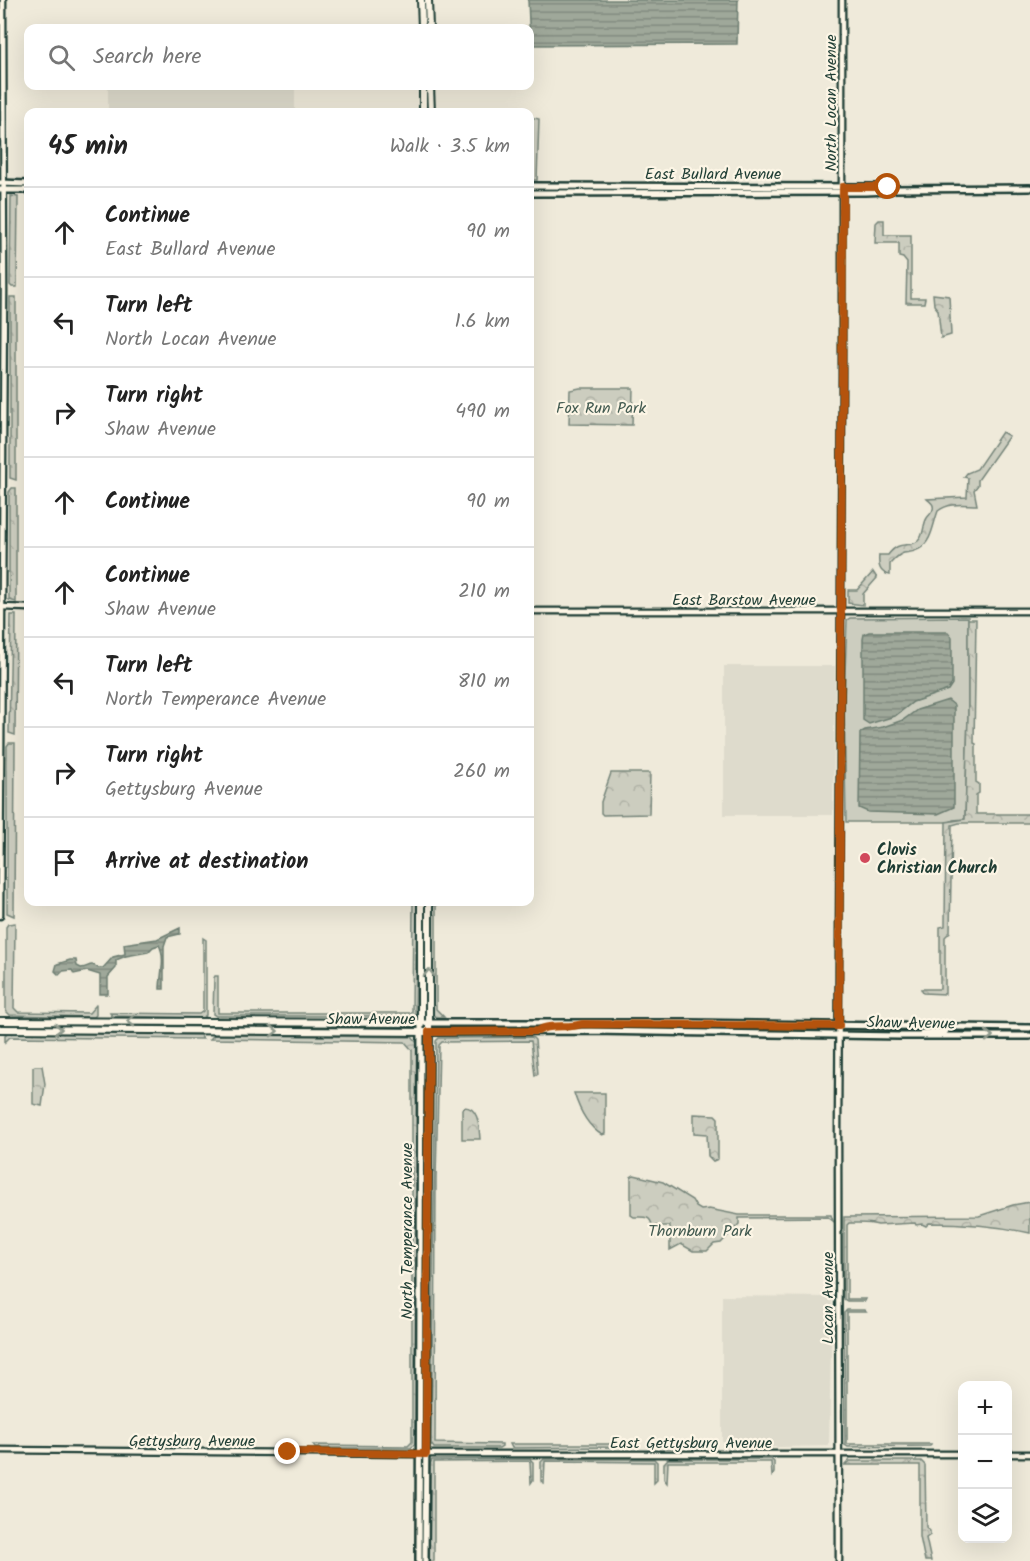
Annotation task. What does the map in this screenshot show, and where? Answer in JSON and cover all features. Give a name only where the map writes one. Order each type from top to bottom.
[{"type":"main road","points":[[421,0],[422,24]]},
{"type":"main road","points":[[428,0],[429,24]]},
{"type":"main road","points":[[423,90],[423,108]]},
{"type":"main road","points":[[430,90],[431,108]]},
{"type":"main road","points":[[2,187],[24,184]]},
{"type":"main road","name":"East Bullard Avenue","points":[[534,186],[843,189]]},
{"type":"main road","points":[[2,187],[24,190]]},
{"type":"main road","name":"East Bullard Avenue","points":[[534,193],[888,187],[895,189],[1030,188]]},
{"type":"main road","name":"North Temperance Avenue","points":[[421,906],[422,1454],[426,1561]]},
{"type":"main road","name":"North Temperance Avenue","points":[[419,1561],[429,1032],[429,906]]},
{"type":"main road","name":"Shaw Avenue","points":[[0,1021],[1030,1028]]},
{"type":"main road","points":[[157,1030],[175,1026],[205,1026],[210,1022]]},
{"type":"main road","points":[[207,1030],[214,1026],[240,1026],[259,1022]]},
{"type":"main road","points":[[538,1031],[543,1028],[571,1028],[582,1024]]},
{"type":"main road","points":[[592,1031],[604,1028],[629,1028],[636,1024]]},
{"type":"main road","points":[[900,1036],[945,1032],[948,1028]]},
{"type":"main road","name":"Shaw Avenue","points":[[0,1029],[592,1031],[1030,1036]]},
{"type":"street","points":[[0,916],[3,0]]},
{"type":"street","name":"North Locan Avenue","points":[[839,1035],[842,0]]},
{"type":"street","points":[[1,608],[24,608]]},
{"type":"street","name":"East Barstow Avenue","points":[[534,611],[1030,611]]},
{"type":"street","name":"Locan Avenue","points":[[839,1035],[839,1561]]},
{"type":"street","name":"Gettysburg Avenue","points":[[0,1450],[422,1454]]},
{"type":"street","name":"East Gettysburg Avenue","points":[[422,1454],[958,1454]]},
{"type":"street","points":[[1012,1454],[1030,1454]]},
{"type":"shaded area","points":[[528,0],[738,0],[737,44],[534,45],[534,24],[529,24]]},
{"type":"shaded area","points":[[108,90],[295,90],[295,108],[108,108]]},
{"type":"shaded area","points":[[869,632],[948,632],[952,637],[952,684],[948,690],[913,702],[895,716],[869,724],[863,720],[863,639],[864,634]]},
{"type":"shaded area","points":[[724,666],[835,666],[833,815],[724,815]]},
{"type":"shaded area","points":[[948,700],[954,705],[954,807],[938,814],[868,812],[859,808],[860,733],[903,720],[917,710]]},
{"type":"shaded area","points":[[180,928],[180,934],[167,937],[164,946],[164,989],[160,989],[162,961],[159,945],[148,952],[116,960],[116,968],[108,977],[108,994],[100,994],[100,975],[87,971],[74,974],[72,970],[63,971],[59,975],[55,971],[57,964],[70,960],[76,960],[77,966],[81,968],[91,965],[103,968],[113,957],[125,954],[124,944],[157,939]]},
{"type":"shaded area","points":[[722,1296],[832,1297],[829,1446],[722,1448]]},
{"type":"green space","points":[[534,118],[539,119],[537,180],[534,180]]},
{"type":"green space","points":[[11,196],[18,197],[17,287],[10,285]]},
{"type":"green space","points":[[884,220],[884,235],[911,235],[911,298],[925,298],[924,303],[906,303],[907,263],[899,257],[899,243],[875,243],[876,223]]},
{"type":"green space","points":[[933,294],[949,296],[951,335],[941,338],[938,310],[934,305]]},
{"type":"green space","points":[[10,297],[16,297],[16,480],[10,478]]},
{"type":"green space","name":"Fox Run Park","points":[[633,388],[632,425],[569,424],[570,390]]},
{"type":"green space","points":[[1002,432],[1009,436],[978,480],[978,485],[974,490],[977,505],[952,505],[942,508],[938,511],[927,542],[919,549],[903,553],[895,559],[890,564],[890,575],[881,570],[879,555],[888,555],[896,547],[914,543],[920,539],[925,521],[933,510],[932,504],[927,499],[967,497],[968,478],[964,477],[967,473],[977,469]]},
{"type":"green space","points":[[12,488],[16,488],[16,602],[9,600],[9,492]]},
{"type":"green space","points":[[873,572],[877,578],[863,594],[863,605],[848,603],[848,590],[857,590]]},
{"type":"green space","points":[[11,615],[16,615],[15,735],[9,733]]},
{"type":"green space","points":[[968,617],[965,819],[950,822],[846,822],[844,701],[847,620],[850,618]]},
{"type":"green space","points":[[968,619],[976,619],[974,743],[976,744],[976,782],[979,784],[979,793],[976,795],[976,814],[1030,814],[1030,823],[959,823],[952,825],[950,932],[945,937],[945,994],[923,993],[921,989],[940,989],[940,927],[945,926],[946,822],[965,819]]},
{"type":"green space","points":[[9,743],[15,743],[14,916],[7,913],[7,746]]},
{"type":"green space","points":[[611,773],[650,773],[649,814],[603,815],[601,813],[601,802]]},
{"type":"green space","points":[[413,906],[417,906],[415,1014],[412,1016],[216,1016],[213,1014],[214,978],[218,976],[218,1013],[412,1013]]},
{"type":"green space","points":[[433,906],[436,906],[436,1009],[444,1017],[433,1015]]},
{"type":"green space","points":[[15,923],[14,1008],[18,1012],[89,1013],[96,1005],[94,1017],[10,1015],[6,1011],[6,927],[8,924]]},
{"type":"green space","points":[[203,938],[206,940],[206,1015],[202,1018],[112,1016],[110,1013],[199,1014],[203,1011]]},
{"type":"green space","points":[[8,1033],[200,1035],[203,1039],[10,1037],[5,1042],[5,1035]]},
{"type":"green space","points":[[214,1035],[412,1037],[417,1043],[415,1444],[411,1448],[315,1448],[313,1445],[408,1446],[412,1442],[412,1050],[405,1042],[210,1039]]},
{"type":"green space","points":[[532,1037],[535,1040],[538,1074],[535,1076],[531,1041],[442,1042],[439,1045],[435,1443],[502,1444],[502,1446],[499,1448],[434,1448],[431,1444],[436,1041],[439,1038]]},
{"type":"green space","points":[[42,1066],[45,1084],[42,1106],[33,1104],[33,1067]]},
{"type":"green space","points":[[574,1093],[605,1093],[605,1134],[602,1135],[588,1122]]},
{"type":"green space","points":[[464,1107],[473,1110],[475,1114],[480,1139],[462,1139],[462,1109]]},
{"type":"green space","points":[[694,1114],[715,1115],[718,1118],[718,1159],[713,1161],[708,1156],[707,1134],[694,1133]]},
{"type":"green space","name":"Thornburn Park","points":[[634,1175],[663,1182],[692,1200],[701,1210],[709,1209],[739,1215],[831,1215],[833,1221],[828,1217],[739,1218],[739,1224],[721,1243],[714,1244],[707,1251],[693,1251],[681,1244],[670,1250],[670,1226],[652,1226],[648,1218],[631,1215],[631,1177]]},
{"type":"green space","points":[[1030,1202],[1030,1233],[967,1224],[929,1223],[926,1226],[915,1223],[878,1225],[849,1223],[847,1225],[847,1299],[866,1299],[865,1301],[847,1301],[844,1299],[844,1217],[979,1216]]},
{"type":"green space","points":[[847,1310],[866,1312],[847,1312],[847,1444],[931,1444],[930,1446],[848,1447],[845,1445],[844,1313]]},
{"type":"green space","points":[[510,1444],[618,1444],[617,1447],[512,1448]]},
{"type":"green space","points":[[530,1459],[533,1462],[531,1483],[530,1461],[434,1462],[434,1561],[429,1561],[430,1464],[432,1460]]},
{"type":"green space","points":[[544,1459],[654,1459],[657,1462],[657,1480],[654,1483],[654,1462],[545,1461],[544,1483],[541,1481],[541,1462]]},
{"type":"green space","points":[[668,1459],[771,1459],[774,1462],[774,1473],[772,1476],[771,1462],[668,1462],[667,1483],[664,1479],[664,1463]]},
{"type":"green space","points":[[849,1461],[921,1461],[925,1465],[926,1527],[930,1531],[930,1535],[926,1538],[931,1561],[925,1561],[920,1537],[920,1465],[845,1465]]},
{"type":"place","name":"Clovis Christian Church","points":[[865,858]]},
{"type":"route","points":[[288,1452],[426,1454],[429,1032],[538,1031],[543,1028],[571,1028],[582,1024],[691,1023],[839,1026],[843,187],[888,187]]}]
